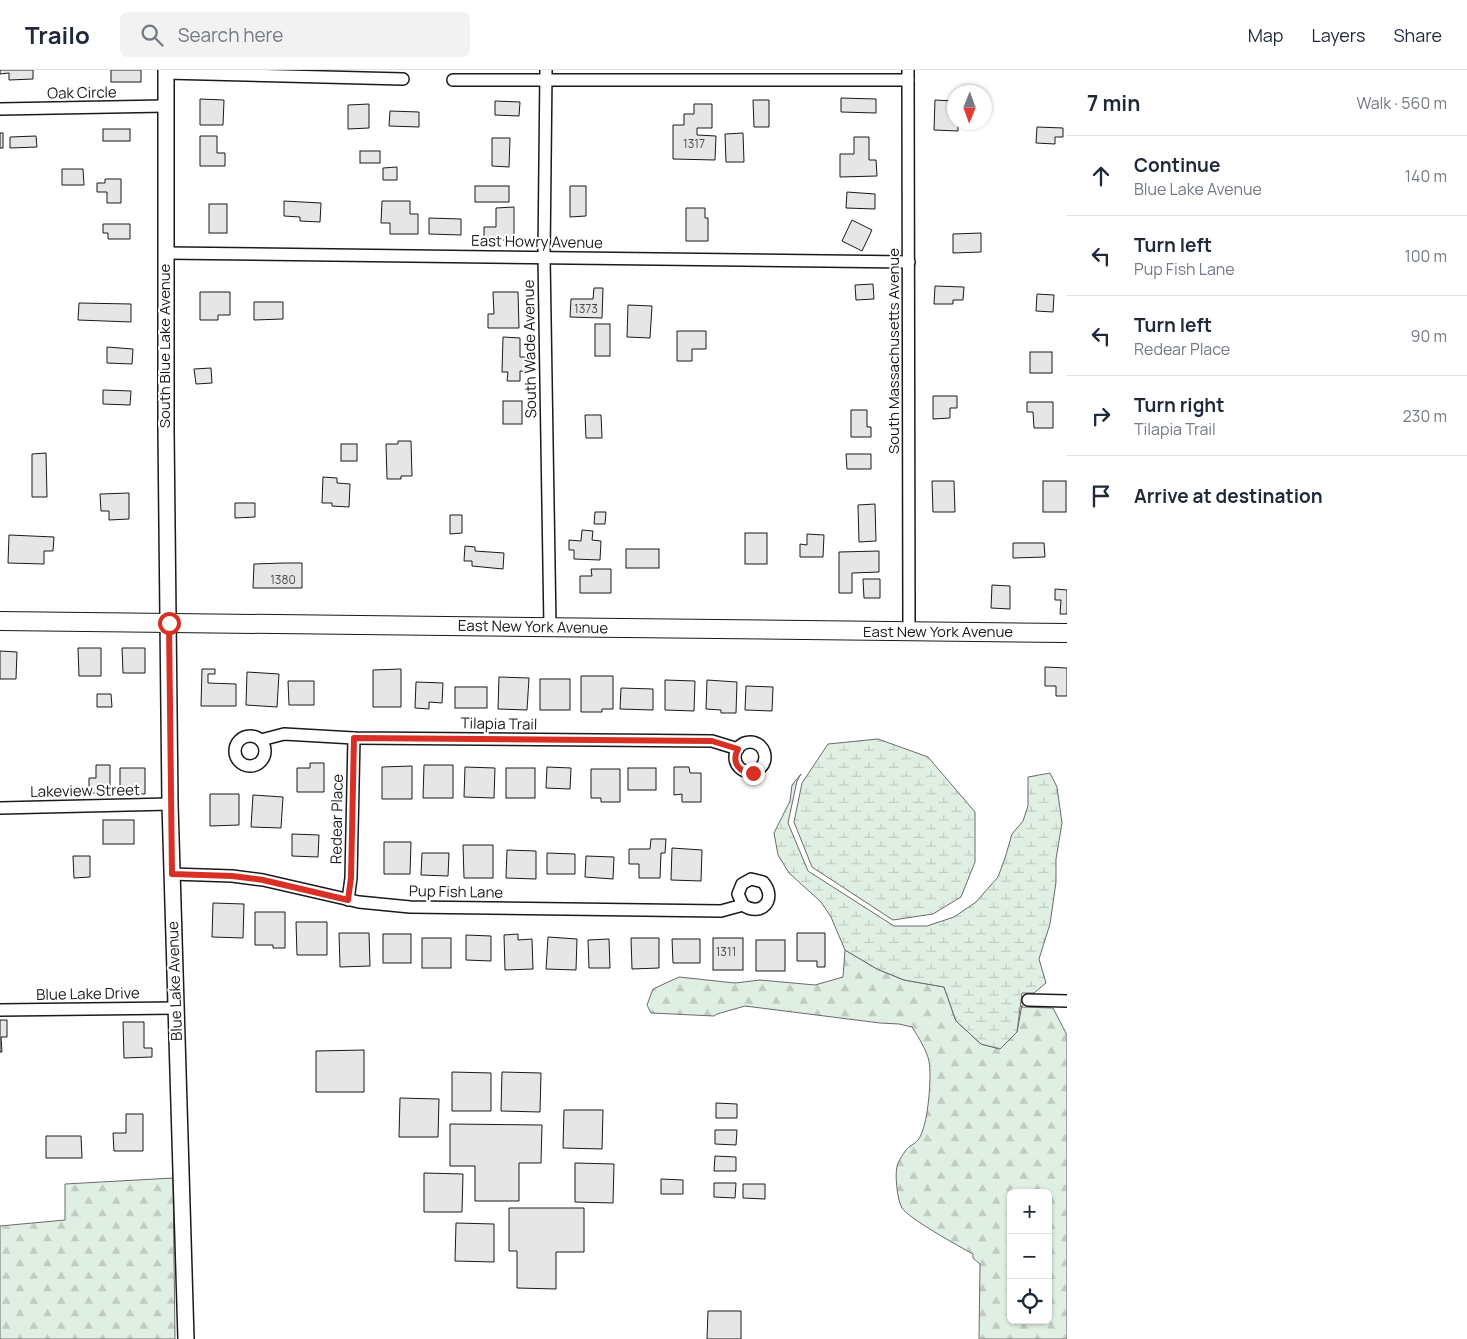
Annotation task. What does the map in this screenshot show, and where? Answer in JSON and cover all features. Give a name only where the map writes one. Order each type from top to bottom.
[{"type":"main road","name":"South Blue Lake Avenue","points":[[166,71],[165,253],[169,623]]},
{"type":"main road","name":"East New York Avenue","points":[[0,620],[1067,633]]},
{"type":"main road","name":"Blue Lake Avenue","points":[[169,623],[170,804],[186,1339]]},
{"type":"street","points":[[166,71],[403,79]]},
{"type":"street","points":[[454,80],[546,75],[908,75]]},
{"type":"street","name":"South Wade Avenue","points":[[546,75],[544,257],[550,627]]},
{"type":"street","name":"South Massachusetts Avenue","points":[[908,75],[909,631]]},
{"type":"street","name":"Oak Circle","points":[[0,109],[165,106]]},
{"type":"street","name":"East Howry Avenue","points":[[165,253],[909,262]]},
{"type":"street","name":"Tilapia Trail","points":[[261,740],[284,734],[354,738],[712,741],[738,749]]},
{"type":"street","name":"Redear Place","points":[[348,900],[351,878],[354,738]]},
{"type":"street","name":"Lakeview Street","points":[[0,808],[170,804]]},
{"type":"street","name":"Pup Fish Lane","points":[[172,874],[232,876],[263,880],[348,900],[410,907],[721,910],[742,905]]},
{"type":"street","points":[[1028,1000],[1067,1001]]},
{"type":"street","name":"Blue Lake Drive","points":[[0,1010],[176,1008]]},
{"type":"green space","points":[[878,739],[928,757],[975,812],[975,862],[961,897],[933,914],[893,920],[812,867],[794,822],[802,783],[828,744]]},
{"type":"green space","points":[[1050,773],[1057,787],[1062,823],[1056,859],[1056,882],[1050,924],[1039,959],[1046,983],[1034,993],[1022,993],[1017,1032],[1000,1049],[981,1044],[956,1021],[944,987],[904,980],[877,969],[845,950],[831,917],[821,902],[789,873],[778,855],[774,833],[790,801],[792,785],[801,774],[797,781],[788,823],[808,871],[894,926],[927,926],[954,917],[976,902],[998,877],[1012,834],[1023,821],[1028,806],[1028,777]]},
{"type":"green space","points":[[845,950],[877,969],[904,980],[944,987],[956,1021],[981,1044],[1000,1049],[1017,1032],[1022,1005],[1022,1007],[1053,1008],[1067,1035],[1067,1339],[979,1339],[980,1264],[973,1258],[973,1254],[924,1225],[906,1213],[902,1208],[897,1186],[897,1167],[906,1150],[917,1141],[921,1134],[927,1114],[929,1090],[929,1061],[912,1027],[745,1006],[714,1016],[651,1013],[647,1005],[653,989],[679,977],[735,983],[760,980],[815,985],[843,977]]},
{"type":"green space","points":[[173,1178],[175,1339],[0,1339],[0,1226],[65,1220],[65,1184]]},
{"type":"building","points":[[0,70],[33,70],[33,79],[9,80],[9,73],[0,74]]},
{"type":"building","points":[[111,70],[141,70],[141,82],[111,82]]},
{"type":"building","points":[[841,98],[876,99],[876,113],[841,112]]},
{"type":"building","points":[[200,99],[224,100],[223,125],[200,125]]},
{"type":"building","points":[[753,100],[769,100],[769,127],[754,127]]},
{"type":"building","points":[[935,100],[947,101],[947,130],[958,131],[934,130]]},
{"type":"building","points":[[495,101],[520,102],[519,116],[495,115]]},
{"type":"building","points":[[369,104],[369,128],[348,129],[348,105]]},
{"type":"building","points":[[694,104],[712,104],[712,128],[697,128],[697,135],[716,136],[715,160],[673,159],[673,125],[684,125],[684,114],[694,114]]},
{"type":"building","points":[[390,111],[419,112],[419,127],[389,126]]},
{"type":"building","points":[[1037,127],[1063,128],[1063,137],[1055,137],[1055,144],[1036,143]]},
{"type":"building","points":[[103,129],[130,129],[130,141],[103,141]]},
{"type":"building","points":[[0,133],[3,133],[3,148],[0,148]]},
{"type":"building","points":[[743,133],[744,162],[726,162],[725,134]]},
{"type":"building","points":[[36,136],[37,147],[10,148],[10,137]]},
{"type":"building","points":[[200,136],[217,136],[217,153],[225,153],[225,166],[200,166]]},
{"type":"building","points":[[854,137],[869,137],[869,160],[876,160],[877,176],[840,177],[840,154],[854,154]]},
{"type":"building","points":[[492,138],[510,138],[509,167],[492,166]]},
{"type":"building","points":[[360,151],[380,151],[380,163],[360,163]]},
{"type":"building","points":[[397,167],[397,180],[383,180],[383,168]]},
{"type":"building","points":[[62,169],[83,169],[84,185],[62,185]]},
{"type":"building","points":[[105,179],[121,179],[121,203],[107,203],[107,192],[97,192],[97,183],[105,183]]},
{"type":"building","points":[[475,186],[509,186],[509,202],[475,202]]},
{"type":"building","points":[[570,186],[586,186],[586,216],[570,217]]},
{"type":"building","points":[[847,192],[875,194],[875,209],[846,208]]},
{"type":"building","points":[[284,201],[321,203],[320,222],[300,221],[300,217],[284,216]]},
{"type":"building","points":[[382,201],[410,201],[410,214],[418,214],[418,234],[390,234],[390,223],[381,223]]},
{"type":"building","points":[[209,204],[227,204],[227,233],[209,233]]},
{"type":"building","points":[[514,207],[514,240],[484,240],[484,227],[496,227],[496,208]]},
{"type":"building","points":[[686,208],[705,208],[705,218],[708,218],[708,241],[686,241]]},
{"type":"building","points":[[429,218],[461,219],[461,235],[429,234]]},
{"type":"building","points":[[852,220],[872,230],[862,251],[842,241]]},
{"type":"building","points":[[103,224],[130,224],[130,239],[108,239],[108,233],[103,233]]},
{"type":"building","points":[[981,233],[981,252],[953,253],[953,234]]},
{"type":"building","points":[[873,284],[874,299],[856,300],[855,285]]},
{"type":"building","points":[[935,286],[964,287],[963,300],[953,300],[953,304],[934,304]]},
{"type":"building","points":[[594,288],[603,288],[602,318],[570,317],[571,299],[593,299]]},
{"type":"building","points":[[200,292],[230,292],[230,315],[218,315],[218,320],[200,320]]},
{"type":"building","points":[[493,292],[518,292],[519,328],[488,328],[488,314],[494,314]]},
{"type":"building","points":[[1037,294],[1054,295],[1053,312],[1036,311]]},
{"type":"building","points":[[254,302],[283,302],[283,319],[254,320]]},
{"type":"building","points":[[79,303],[131,304],[131,322],[78,320]]},
{"type":"building","points":[[628,305],[652,306],[650,338],[627,337]]},
{"type":"building","points":[[595,324],[610,324],[610,356],[595,356]]},
{"type":"building","points":[[677,331],[706,331],[706,349],[692,349],[692,361],[677,361]]},
{"type":"building","points":[[503,337],[520,338],[520,357],[527,357],[527,372],[520,371],[520,381],[507,381],[508,372],[502,372]]},
{"type":"building","points":[[107,347],[133,349],[132,364],[107,363]]},
{"type":"building","points":[[1030,352],[1052,352],[1052,373],[1030,373]]},
{"type":"building","points":[[211,368],[212,383],[196,384],[194,369]]},
{"type":"building","points":[[103,390],[131,391],[130,405],[103,404]]},
{"type":"building","points":[[933,396],[957,396],[957,408],[950,408],[950,418],[933,419]]},
{"type":"building","points":[[503,401],[522,401],[522,424],[503,424]]},
{"type":"building","points":[[1027,402],[1053,402],[1053,428],[1034,428],[1033,412],[1027,412]]},
{"type":"building","points":[[851,410],[867,410],[867,427],[871,427],[871,437],[851,437]]},
{"type":"building","points":[[585,415],[601,415],[602,438],[586,438]]},
{"type":"building","points":[[398,441],[411,441],[412,476],[401,476],[401,479],[387,479],[386,444],[398,444]]},
{"type":"building","points":[[341,444],[357,444],[357,461],[341,461]]},
{"type":"building","points":[[46,453],[47,497],[32,497],[32,454]]},
{"type":"building","points":[[846,454],[871,454],[871,469],[847,469]]},
{"type":"building","points":[[323,477],[337,478],[337,483],[350,484],[349,507],[332,506],[332,503],[322,503]]},
{"type":"building","points":[[932,481],[954,481],[955,512],[933,512]]},
{"type":"building","points":[[1043,481],[1066,481],[1066,512],[1043,512]]},
{"type":"building","points":[[129,493],[129,519],[109,520],[109,511],[101,511],[100,494]]},
{"type":"building","points":[[235,503],[255,503],[255,517],[235,518]]},
{"type":"building","points":[[875,504],[876,541],[859,542],[858,505]]},
{"type":"building","points":[[595,512],[606,512],[605,524],[594,524]]},
{"type":"building","points":[[450,515],[462,515],[462,533],[450,534]]},
{"type":"building","points":[[582,530],[593,531],[592,540],[601,541],[600,560],[574,559],[574,550],[569,550],[569,540],[581,541]]},
{"type":"building","points":[[745,533],[767,533],[767,564],[745,564]]},
{"type":"building","points":[[807,534],[824,535],[823,557],[800,557],[800,544],[807,545]]},
{"type":"building","points":[[9,535],[54,537],[53,551],[44,551],[44,564],[8,563]]},
{"type":"building","points":[[1013,543],[1044,543],[1045,557],[1013,558]]},
{"type":"building","points":[[465,546],[475,547],[475,551],[504,553],[503,569],[472,566],[472,561],[464,561]]},
{"type":"building","points":[[626,549],[659,549],[659,568],[626,568]]},
{"type":"building","points":[[879,551],[879,572],[852,573],[852,593],[839,593],[839,552]]},
{"type":"building","points":[[302,563],[302,588],[253,588],[254,564]]},
{"type":"building","points":[[591,569],[611,569],[611,593],[580,593],[580,576],[592,576]]},
{"type":"building","points":[[863,579],[880,579],[880,598],[864,598]]},
{"type":"building","points":[[992,585],[1010,586],[1010,609],[991,608]]},
{"type":"building","points":[[1055,589],[1067,590],[1067,614],[1060,614],[1061,600],[1055,600]]},
{"type":"building","points":[[78,648],[101,648],[101,676],[79,676]]},
{"type":"building","points":[[122,648],[145,648],[145,673],[123,673]]},
{"type":"building","points":[[0,651],[17,652],[16,679],[0,679]]},
{"type":"building","points":[[1045,667],[1067,668],[1067,696],[1056,696],[1056,686],[1045,686]]},
{"type":"building","points":[[202,669],[215,669],[215,674],[208,674],[208,683],[236,684],[236,706],[201,706]]},
{"type":"building","points":[[401,669],[401,707],[373,707],[373,670]]},
{"type":"building","points":[[247,672],[279,674],[277,707],[246,705]]},
{"type":"building","points":[[581,676],[613,676],[613,709],[602,709],[602,712],[581,712]]},
{"type":"building","points":[[499,677],[529,678],[527,710],[498,709]]},
{"type":"building","points":[[540,679],[570,679],[570,710],[540,710]]},
{"type":"building","points":[[665,680],[695,681],[694,711],[665,710]]},
{"type":"building","points":[[707,680],[737,682],[736,713],[721,713],[721,710],[706,709]]},
{"type":"building","points":[[288,681],[314,681],[314,705],[289,705]]},
{"type":"building","points":[[416,682],[443,683],[442,703],[429,702],[429,709],[415,708]]},
{"type":"building","points":[[746,686],[773,687],[772,711],[745,710]]},
{"type":"building","points":[[455,687],[487,687],[487,708],[455,708]]},
{"type":"building","points":[[621,688],[653,689],[653,710],[620,709]]},
{"type":"building","points":[[97,694],[111,694],[112,707],[97,707]]},
{"type":"building","points":[[310,763],[324,763],[324,792],[297,792],[297,768],[310,768]]},
{"type":"building","points":[[96,765],[110,765],[110,793],[89,793],[89,778],[96,778]]},
{"type":"building","points":[[424,765],[453,765],[453,798],[423,798]]},
{"type":"building","points":[[412,766],[412,799],[382,799],[382,767]]},
{"type":"building","points":[[465,767],[495,768],[494,798],[464,797]]},
{"type":"building","points":[[547,767],[571,768],[570,789],[546,788]]},
{"type":"building","points":[[674,767],[689,767],[690,773],[701,773],[701,802],[682,802],[682,794],[674,795]]},
{"type":"building","points":[[120,768],[145,768],[145,794],[131,794],[131,789],[120,789]]},
{"type":"building","points":[[506,768],[535,768],[535,798],[506,798]]},
{"type":"building","points":[[628,768],[656,768],[656,790],[628,790]]},
{"type":"building","points":[[591,769],[620,769],[620,802],[601,802],[601,798],[591,798]]},
{"type":"building","points":[[210,794],[239,794],[239,825],[210,826]]},
{"type":"building","points":[[253,795],[283,797],[281,828],[251,827]]},
{"type":"building","points":[[103,820],[134,820],[134,844],[103,844]]},
{"type":"building","points":[[292,834],[319,835],[318,857],[292,856]]},
{"type":"building","points":[[651,839],[666,839],[665,853],[661,853],[660,878],[639,878],[639,864],[629,864],[629,849],[650,849]]},
{"type":"building","points":[[384,842],[411,842],[410,874],[384,874]]},
{"type":"building","points":[[463,845],[493,845],[493,878],[464,878]]},
{"type":"building","points":[[672,848],[702,850],[701,881],[671,880]]},
{"type":"building","points":[[507,850],[536,851],[536,879],[506,878]]},
{"type":"building","points":[[422,853],[449,853],[448,876],[421,875]]},
{"type":"building","points":[[547,853],[575,854],[575,874],[547,874]]},
{"type":"building","points":[[73,856],[90,856],[90,877],[74,878]]},
{"type":"building","points":[[586,856],[614,857],[613,879],[585,877]]},
{"type":"building","points":[[213,903],[244,904],[243,938],[212,937]]},
{"type":"building","points":[[255,912],[285,912],[285,948],[273,948],[273,945],[255,945]]},
{"type":"building","points":[[296,922],[327,922],[327,955],[297,955]]},
{"type":"building","points":[[339,933],[369,933],[370,966],[340,967]]},
{"type":"building","points":[[797,933],[825,933],[825,967],[817,967],[817,961],[797,961]]},
{"type":"building","points":[[383,934],[411,934],[411,963],[383,963]]},
{"type":"building","points":[[518,934],[518,940],[532,939],[533,969],[505,970],[504,935]]},
{"type":"building","points":[[466,935],[491,936],[491,961],[466,960]]},
{"type":"building","points":[[548,937],[577,939],[576,970],[546,969]]},
{"type":"building","points":[[422,938],[451,938],[451,968],[422,968]]},
{"type":"building","points":[[631,938],[659,938],[659,968],[632,969]]},
{"type":"building","points":[[713,938],[743,938],[743,970],[713,970]]},
{"type":"building","points":[[609,939],[610,968],[589,968],[588,940]]},
{"type":"building","points":[[672,939],[700,939],[700,963],[673,963]]},
{"type":"building","points":[[756,940],[785,940],[785,971],[756,971]]},
{"type":"building","points":[[0,1020],[7,1020],[7,1037],[1,1037],[2,1052],[0,1052]]},
{"type":"building","points":[[123,1022],[144,1022],[144,1048],[152,1048],[152,1057],[124,1058]]},
{"type":"building","points":[[364,1050],[364,1092],[316,1092],[316,1051]]},
{"type":"building","points":[[452,1072],[491,1073],[491,1111],[452,1111]]},
{"type":"building","points":[[502,1072],[541,1073],[540,1112],[501,1111]]},
{"type":"building","points":[[400,1098],[439,1099],[438,1137],[399,1137]]},
{"type":"building","points":[[716,1103],[737,1104],[737,1118],[716,1118]]},
{"type":"building","points":[[564,1110],[603,1110],[602,1149],[563,1148]]},
{"type":"building","points":[[126,1114],[143,1114],[143,1151],[114,1151],[113,1133],[126,1133]]},
{"type":"building","points":[[450,1124],[542,1125],[541,1163],[519,1163],[519,1201],[475,1201],[475,1166],[450,1166]]},
{"type":"building","points":[[715,1130],[737,1130],[736,1145],[715,1144]]},
{"type":"building","points":[[46,1136],[81,1136],[82,1158],[46,1158]]},
{"type":"building","points":[[715,1156],[736,1157],[736,1171],[714,1171]]},
{"type":"building","points":[[575,1163],[614,1164],[613,1203],[575,1202]]},
{"type":"building","points":[[424,1173],[463,1174],[462,1212],[424,1212]]},
{"type":"building","points":[[661,1179],[683,1180],[683,1194],[661,1194]]},
{"type":"building","points":[[714,1183],[736,1183],[735,1198],[714,1197]]},
{"type":"building","points":[[743,1184],[765,1184],[765,1199],[743,1198]]},
{"type":"building","points":[[509,1208],[584,1208],[584,1252],[556,1252],[556,1289],[517,1288],[517,1251],[509,1251]]},
{"type":"building","points":[[456,1223],[494,1224],[494,1262],[455,1261]]},
{"type":"building","points":[[708,1311],[741,1311],[741,1339],[707,1339]]},
{"type":"route","points":[[169,623],[172,874],[204,874],[263,880],[348,900],[351,878],[354,738],[712,741],[738,749],[735,757],[736,764],[744,772],[753,773]]}]
